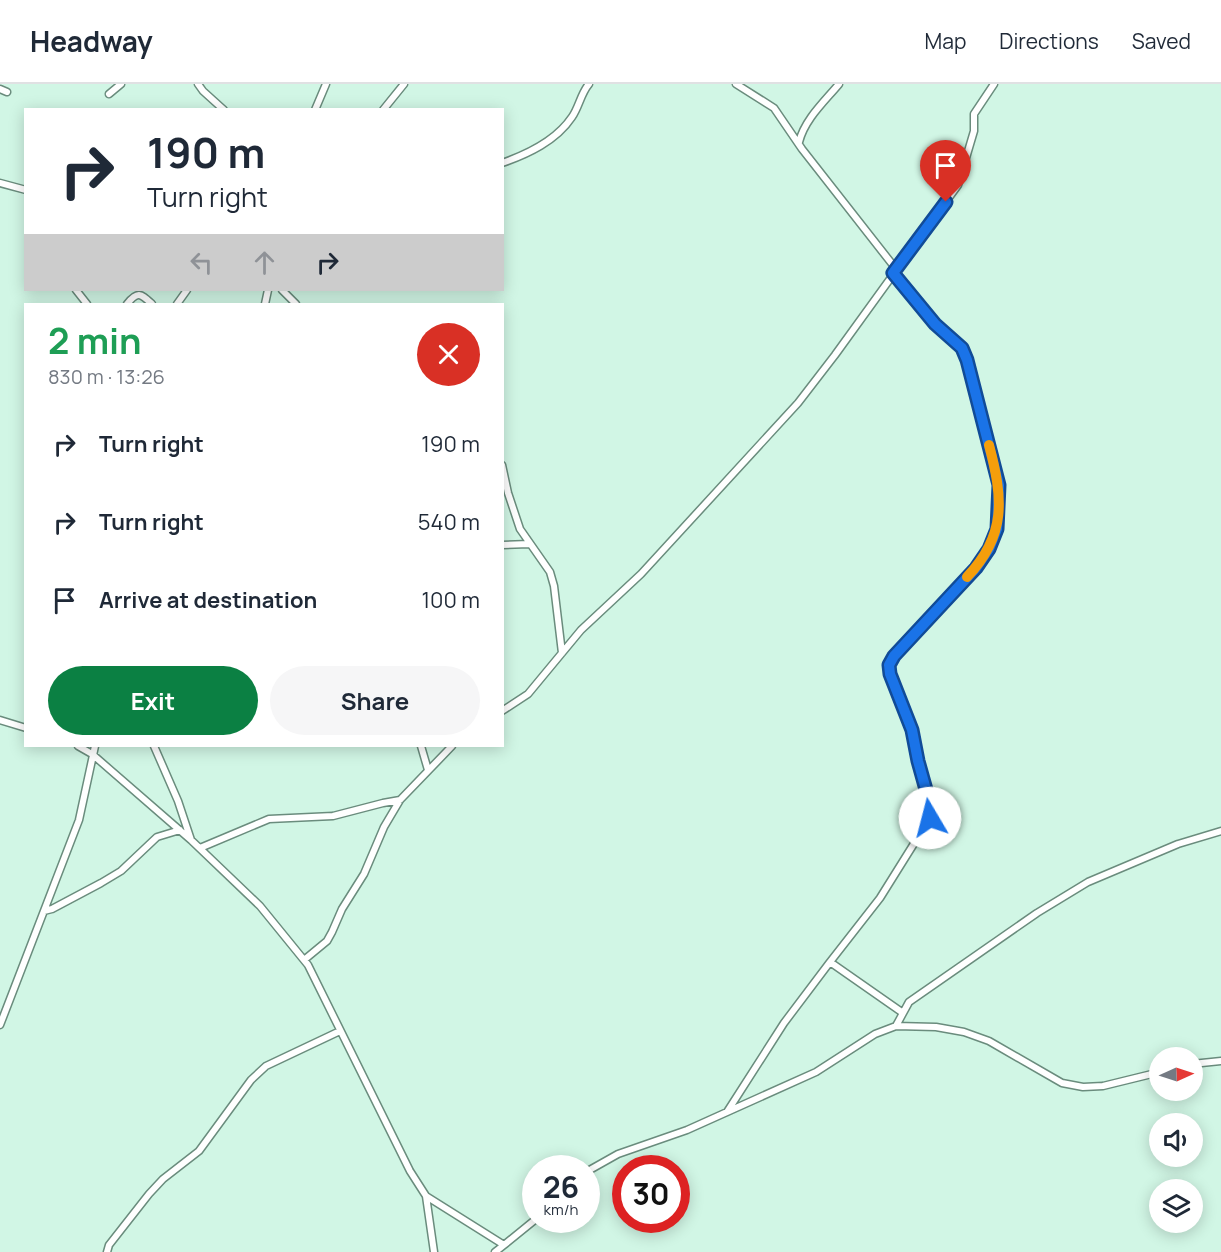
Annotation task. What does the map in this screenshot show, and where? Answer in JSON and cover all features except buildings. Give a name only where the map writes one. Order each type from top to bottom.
[{"type":"street","points":[[109,94],[121,84]]},
{"type":"street","points":[[198,84],[203,92],[222,108]]},
{"type":"street","points":[[203,92],[206,84]]},
{"type":"street","points":[[316,108],[326,84]]},
{"type":"street","points":[[385,108],[404,84]]},
{"type":"street","points":[[504,162],[533,150],[563,127],[572,117],[589,84]]},
{"type":"street","points":[[727,1112],[784,1023],[880,898],[927,825],[931,814],[912,730],[890,674],[889,665],[894,656],[976,568],[989,549],[997,529],[999,485],[962,348],[935,324],[774,108],[736,84]]},
{"type":"street","points":[[799,142],[802,131],[814,113],[839,84]]},
{"type":"street","points":[[504,710],[528,694],[581,630],[641,574],[798,404],[958,185],[974,131],[974,114],[994,84]]},
{"type":"street","points":[[0,89],[8,92]]},
{"type":"street","points":[[0,183],[24,189]]},
{"type":"street","points":[[77,291],[86,303]]},
{"type":"street","points":[[178,303],[187,291]]},
{"type":"street","points":[[283,291],[295,303]]},
{"type":"street","points":[[128,303],[138,295],[150,303]]},
{"type":"street","points":[[504,474],[520,530],[550,572],[554,586],[562,652]]},
{"type":"street","points":[[504,545],[529,543]]},
{"type":"street","points":[[0,720],[24,727]]},
{"type":"street","points":[[80,747],[92,754],[200,848],[261,906],[304,960],[410,1171],[426,1196],[434,1252]]},
{"type":"street","points":[[0,1025],[79,820],[94,747]]},
{"type":"street","points":[[154,747],[178,801],[191,840]]},
{"type":"street","points":[[422,747],[428,771]]},
{"type":"street","points":[[304,960],[327,941],[342,909],[364,874],[384,827],[400,800],[451,747]]},
{"type":"street","points":[[200,848],[269,819],[333,816],[383,802],[400,800]]},
{"type":"street","points":[[44,911],[101,884],[121,871],[157,837],[180,830]]},
{"type":"street","points":[[896,1026],[909,1002],[1037,913],[1088,882],[1178,844],[1221,831]]},
{"type":"street","points":[[830,962],[903,1013]]},
{"type":"street","points":[[600,1164],[618,1154],[687,1130],[816,1072],[875,1034],[896,1026],[936,1027],[964,1032],[989,1041],[1062,1083],[1083,1087],[1103,1086],[1149,1075]]},
{"type":"street","points":[[107,1252],[109,1245],[149,1194],[163,1179],[199,1151],[251,1080],[266,1066],[340,1030]]},
{"type":"street","points":[[1203,1063],[1221,1061]]},
{"type":"street","points":[[426,1196],[504,1245]]},
{"type":"street","points":[[495,1252],[522,1230]]},
{"type":"slow traffic","points":[[967,577],[989,549],[997,529],[999,485],[989,445]]},
{"type":"route","points":[[930,818],[930,804],[912,730],[890,674],[889,665],[894,656],[976,568],[989,549],[997,529],[999,485],[962,348],[935,324],[893,273],[946,202]]}]
